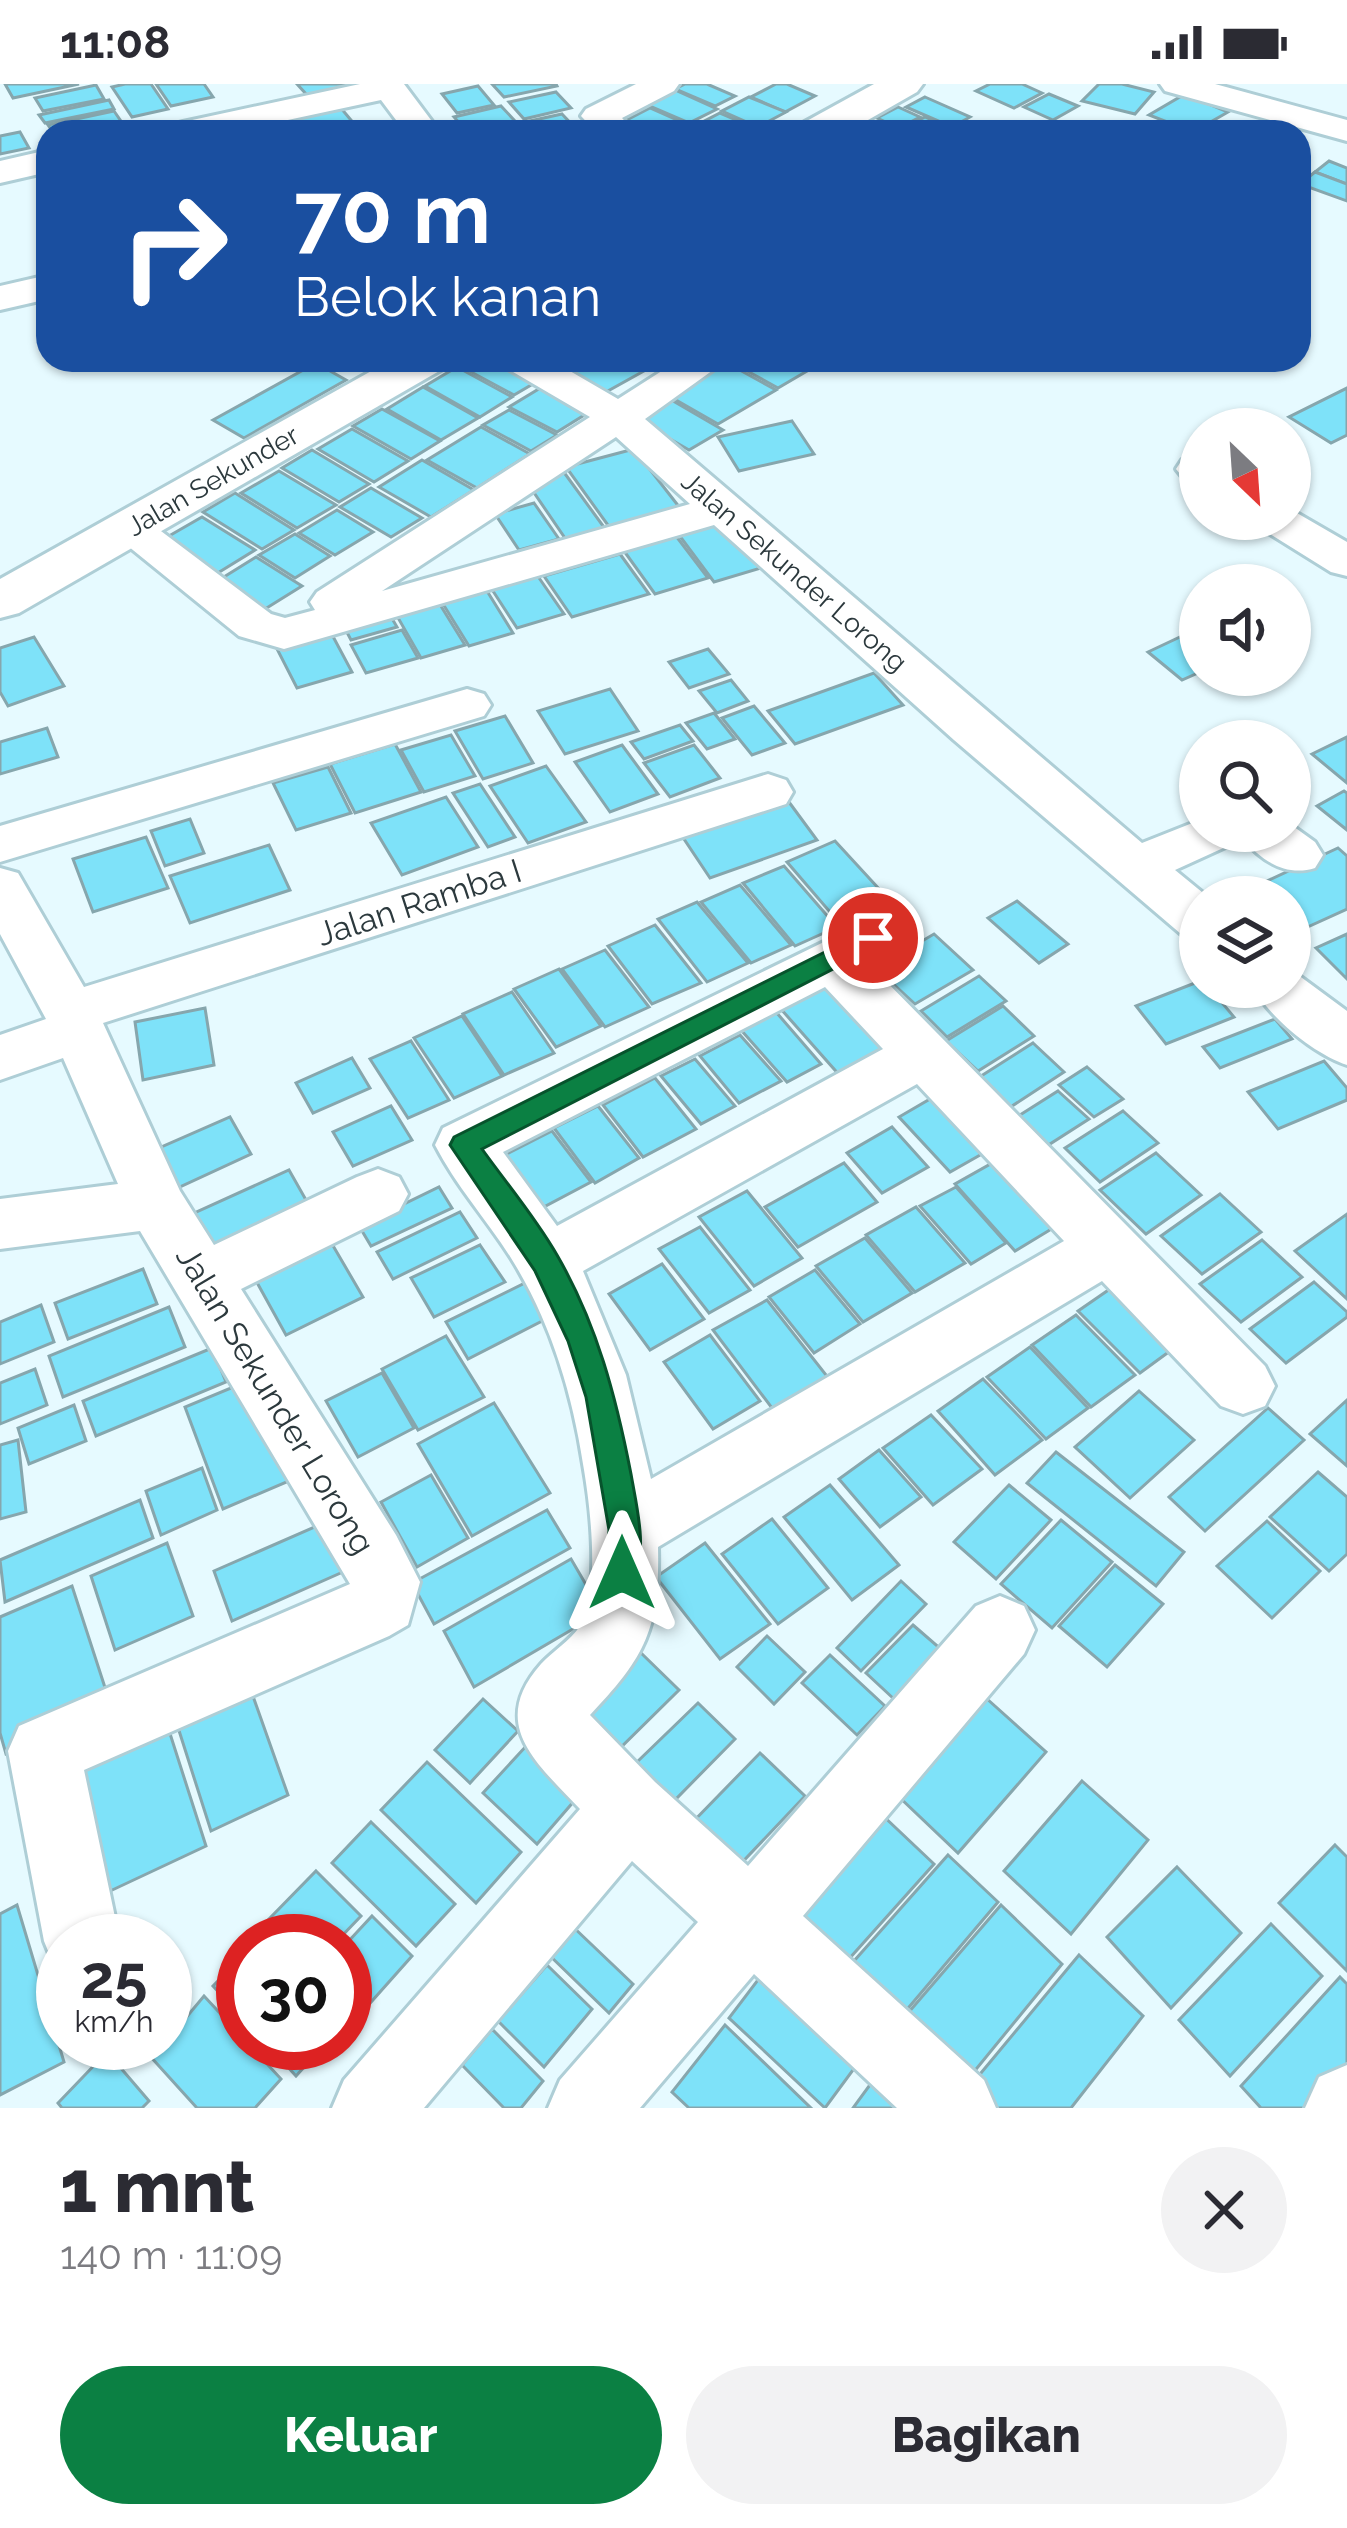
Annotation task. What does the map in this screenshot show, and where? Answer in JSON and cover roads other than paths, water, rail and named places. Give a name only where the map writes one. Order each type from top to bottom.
[{"type":"street","points":[[569,84],[604,120]]},
{"type":"street","points":[[613,120],[662,84]]},
{"type":"street","points":[[838,120],[903,84]]},
{"type":"street","points":[[1178,84],[1309,120]]},
{"type":"street","points":[[237,120],[388,86],[414,120]]},
{"type":"street","points":[[1311,120],[1346,130]]},
{"type":"street","points":[[0,172],[36,164]]},
{"type":"street","points":[[0,298],[36,290]]},
{"type":"street","name":"Jalan Sekunder","points":[[0,601],[404,372]]},
{"type":"street","name":"Jalan Sekunder Lorong","points":[[542,372],[617,416],[1135,866]]},
{"type":"street","points":[[287,634],[465,513],[688,372]]},
{"type":"street","points":[[129,530],[254,626],[287,634],[720,508]]},
{"type":"street","points":[[465,513],[511,566]]},
{"type":"street","points":[[1311,540],[1347,562]]},
{"type":"street","points":[[0,844],[467,705]]},
{"type":"street","name":"Jalan Ramba I","points":[[0,1058],[74,1021],[768,792]]},
{"type":"street","points":[[1179,848],[1135,866],[1179,903]]},
{"type":"street","name":"Jalan Sekunder Lorong","points":[[0,887],[74,1021],[156,1204],[386,1582],[386,1597],[365,1613],[44,1751],[77,1914]]},
{"type":"street","points":[[956,2108],[629,1808],[550,1723],[557,1698],[609,1650],[619,1616],[625,1530],[595,1373],[566,1298],[464,1145],[852,948],[923,1054],[1244,1386]]},
{"type":"street","points":[[1305,1008],[1347,1043]]},
{"type":"street","points":[[546,1262],[923,1054]]},
{"type":"street","points":[[204,1278],[378,1194]]},
{"type":"street","points":[[0,1224],[156,1204]]},
{"type":"street","points":[[625,1530],[1108,1246]]},
{"type":"street","points":[[588,2108],[1000,1630]]},
{"type":"street","points":[[371,2108],[629,1808]]}]
